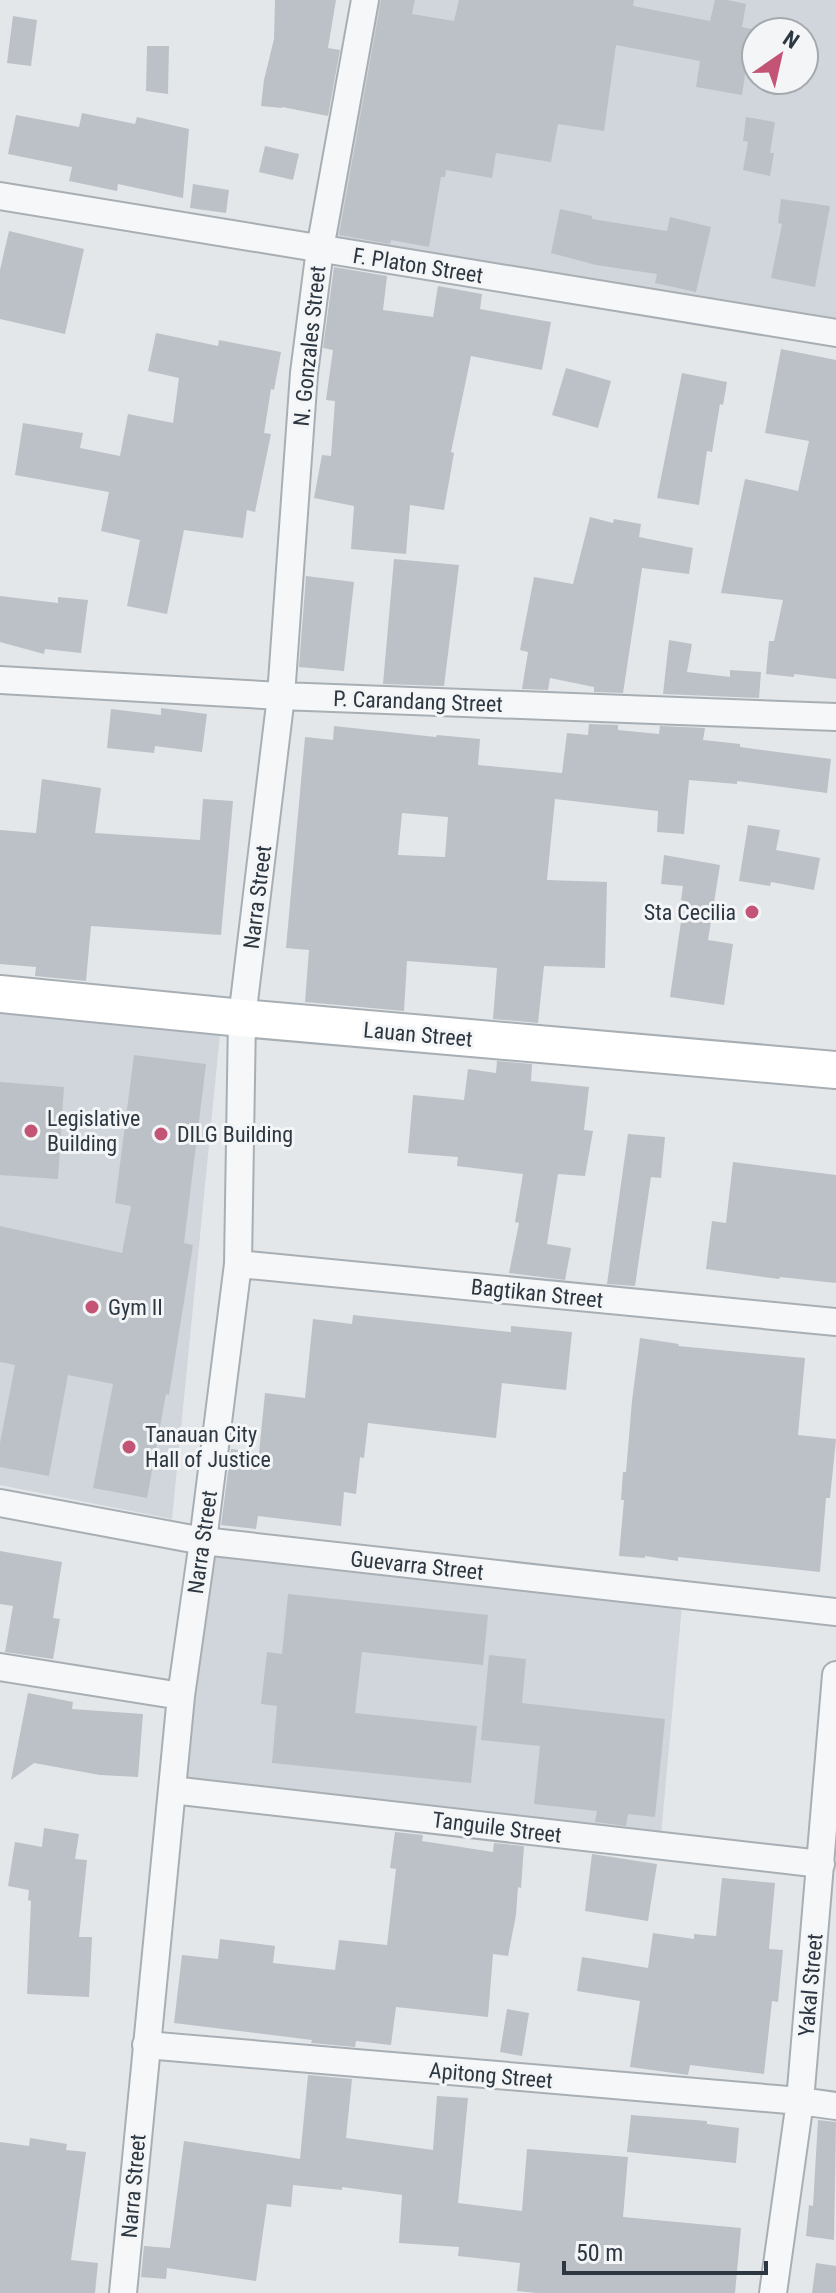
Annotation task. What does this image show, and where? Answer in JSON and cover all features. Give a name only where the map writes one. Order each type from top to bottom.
[{"type":"street","name":"N. Gonzales Street","points":[[281,696],[304,373],[320,249],[365,0]]},
{"type":"street","name":"F. Platon Street","points":[[0,196],[836,333]]},
{"type":"street","name":"P. Carandang Street","points":[[0,680],[281,696],[836,717]]},
{"type":"street","name":"Narra Street","points":[[123,2292],[181,1696],[238,1264],[242,1018],[281,696]]},
{"type":"street","name":"Lauan Street","points":[[0,994],[836,1070]]},
{"type":"street","name":"Bagtikan Street","points":[[238,1264],[836,1322]]},
{"type":"street","name":"Guevarra Street","points":[[0,1503],[203,1541],[836,1612]]},
{"type":"street","points":[[0,1667],[181,1696]]},
{"type":"street","name":"Yakal Street","points":[[773,2293],[800,2101],[836,1675]]},
{"type":"street","name":"Tanguile Street","points":[[172,1790],[821,1864]]},
{"type":"street","name":"Apitong Street","points":[[146,2045],[836,2106]]},
{"type":"street","points":[[123,2292],[136,2293]]},
{"type":"shaded area","points":[[364,0],[836,0],[836,333],[320,249]]},
{"type":"shaded area","points":[[0,1011],[220,1034],[172,1519],[0,1485]]},
{"type":"shaded area","points":[[203,1541],[683,1595],[660,1846],[172,1790]]},
{"type":"building","points":[[275,0],[336,0],[328,48],[340,50],[328,116],[261,106],[274,39]]},
{"type":"building","points":[[381,0],[415,0],[412,14],[454,21],[459,0],[634,0],[633,6],[710,21],[715,0],[746,4],[744,16],[740,16],[740,95],[696,87],[700,61],[616,45],[604,131],[558,124],[551,162],[496,153],[492,178],[446,170],[445,177],[441,177],[429,247],[339,235]]},
{"type":"building","points":[[13,16],[37,20],[31,66],[7,63]]},
{"type":"building","points":[[147,46],[169,46],[168,94],[146,91]]},
{"type":"building","points":[[82,113],[135,124],[137,117],[189,129],[183,198],[118,184],[117,191],[69,181],[72,167],[8,154],[16,115],[79,127]]},
{"type":"building","points":[[746,117],[775,122],[770,176],[743,170],[748,142],[743,141]]},
{"type":"building","points":[[265,146],[299,154],[293,180],[259,172]]},
{"type":"building","points":[[193,184],[229,190],[226,213],[190,208]]},
{"type":"building","points":[[781,199],[830,206],[815,287],[771,278],[782,224],[778,223]]},
{"type":"building","points":[[560,209],[592,216],[592,219],[667,231],[670,217],[711,227],[696,292],[655,283],[657,274],[596,265],[551,253]]},
{"type":"building","points":[[9,231],[84,249],[65,334],[0,319],[0,270]]},
{"type":"building","points":[[334,267],[387,276],[383,310],[433,317],[438,286],[482,294],[480,309],[551,322],[542,370],[471,356],[451,452],[454,453],[444,510],[410,505],[406,554],[351,549],[354,506],[314,498],[322,455],[331,456],[335,401],[326,400],[333,350],[323,348]]},
{"type":"building","points":[[156,333],[218,346],[219,340],[281,352],[274,390],[271,389],[264,433],[271,434],[255,512],[247,510],[243,538],[184,530],[167,614],[127,606],[140,540],[101,531],[109,492],[15,475],[23,423],[83,433],[80,448],[120,456],[128,414],[173,423],[179,378],[148,371]]},
{"type":"building","points":[[781,349],[836,360],[836,679],[766,674],[769,641],[774,641],[783,600],[721,593],[745,479],[798,491],[809,441],[765,433]]},
{"type":"building","points":[[566,368],[611,381],[598,428],[552,415]]},
{"type":"building","points":[[682,373],[727,382],[712,452],[707,451],[699,505],[657,498]]},
{"type":"building","points":[[590,517],[613,523],[614,519],[641,524],[639,537],[693,548],[689,574],[642,568],[623,693],[594,692],[594,687],[550,678],[548,690],[522,689],[528,652],[520,650],[534,577],[573,584]]},
{"type":"building","points":[[394,559],[459,565],[444,686],[383,684]]},
{"type":"building","points":[[306,576],[354,582],[344,671],[299,667]]},
{"type":"building","points":[[0,596],[58,603],[58,597],[88,600],[81,653],[45,649],[44,654],[0,642]]},
{"type":"building","points":[[669,640],[692,644],[687,672],[730,677],[730,670],[761,672],[759,698],[663,694]]},
{"type":"building","points":[[161,708],[207,714],[202,752],[155,746],[154,753],[107,748],[111,709],[161,715]]},
{"type":"building","points":[[589,724],[618,725],[618,730],[659,734],[660,726],[705,728],[703,740],[831,759],[827,793],[737,781],[737,784],[689,780],[684,834],[657,832],[658,811],[555,799],[547,880],[607,882],[605,968],[544,966],[538,1023],[493,1019],[497,968],[407,961],[404,1011],[305,1002],[309,950],[286,948],[305,737],[333,740],[334,726],[480,739],[478,765],[562,773],[567,733],[588,735]],"holes":[[[402,813],[448,817],[445,857],[398,855]]]},
{"type":"building","points":[[42,779],[101,788],[95,833],[200,840],[203,799],[233,801],[221,935],[91,926],[86,981],[35,976],[36,967],[0,964],[0,830],[36,833]]},
{"type":"building","points":[[748,825],[780,830],[776,850],[820,858],[814,890],[771,882],[770,886],[739,881]]},
{"type":"building","points":[[664,855],[720,865],[708,940],[733,944],[724,1005],[670,997],[684,901],[681,900],[683,886],[661,884]]},
{"type":"building","points":[[134,1055],[206,1064],[184,1243],[193,1245],[169,1395],[166,1394],[147,1498],[93,1488],[113,1384],[68,1375],[49,1476],[0,1467],[0,1443],[15,1365],[0,1362],[0,1226],[122,1253],[131,1206],[115,1203]]},
{"type":"building","points":[[497,1061],[532,1064],[531,1081],[589,1087],[584,1130],[593,1131],[585,1176],[558,1174],[547,1244],[571,1248],[565,1280],[509,1273],[519,1223],[515,1222],[523,1174],[457,1166],[458,1157],[408,1153],[413,1095],[464,1100],[468,1069],[496,1073]]},
{"type":"building","name":"Legislative Building","points":[[0,1082],[64,1087],[58,1179],[0,1175]]},
{"type":"building","points":[[628,1134],[665,1137],[661,1178],[651,1177],[635,1286],[607,1284]]},
{"type":"building","points":[[733,1162],[836,1175],[836,1283],[706,1269],[712,1221],[726,1223]]},
{"type":"building","points":[[353,1315],[511,1332],[511,1326],[572,1332],[566,1390],[502,1383],[496,1438],[368,1423],[356,1494],[344,1492],[341,1526],[258,1516],[256,1529],[221,1525],[231,1449],[259,1453],[265,1393],[305,1398],[313,1319],[352,1324]]},
{"type":"building","points":[[640,1338],[678,1346],[805,1358],[798,1435],[836,1439],[830,1498],[826,1498],[820,1572],[678,1557],[678,1561],[619,1556],[623,1472],[626,1472]]},
{"type":"building","points":[[0,1551],[62,1562],[53,1618],[60,1619],[53,1659],[5,1652],[13,1606],[0,1604]]},
{"type":"building","points":[[288,1594],[488,1615],[483,1665],[362,1652],[355,1713],[477,1726],[471,1783],[272,1763],[277,1706],[261,1704],[267,1652],[282,1654]]},
{"type":"building","points":[[489,1655],[526,1659],[522,1703],[665,1719],[655,1817],[628,1814],[626,1826],[595,1822],[597,1811],[534,1804],[540,1746],[481,1740]]},
{"type":"building","points":[[28,1693],[73,1702],[72,1709],[143,1714],[138,1777],[100,1775],[34,1763],[11,1780]]},
{"type":"building","points":[[44,1828],[79,1834],[75,1859],[87,1860],[79,1937],[92,1937],[89,1997],[27,1994],[31,1901],[28,1900],[29,1890],[8,1886],[15,1842],[42,1847]]},
{"type":"building","points":[[395,1832],[423,1835],[422,1841],[493,1852],[494,1843],[524,1846],[521,1888],[518,1887],[508,1956],[493,1954],[488,2017],[396,2007],[391,2045],[356,2041],[355,2047],[174,2023],[182,1955],[218,1959],[220,1939],[275,1946],[273,1963],[335,1970],[339,1940],[387,1945],[396,1869],[390,1868]]},
{"type":"building","points":[[592,1854],[657,1864],[648,1921],[585,1911]]},
{"type":"building","points":[[722,1878],[775,1883],[769,1949],[783,1950],[778,2002],[772,2001],[764,2074],[690,2065],[688,2075],[630,2067],[640,2001],[577,1991],[582,1957],[648,1968],[653,1933],[694,1939],[694,1934],[716,1936]]},
{"type":"building","points":[[507,2009],[529,2013],[522,2056],[500,2052]]},
{"type":"building","points":[[308,2075],[352,2079],[346,2138],[433,2150],[437,2096],[468,2098],[458,2203],[522,2211],[527,2149],[628,2157],[623,2217],[741,2228],[735,2293],[517,2291],[520,2263],[458,2256],[459,2247],[399,2243],[402,2195],[342,2187],[342,2190],[293,2185],[291,2207],[267,2204],[256,2281],[167,2268],[166,2279],[141,2277],[144,2246],[170,2248],[184,2141],[300,2159]]},
{"type":"building","points":[[631,2115],[707,2121],[707,2124],[739,2128],[736,2163],[627,2152]]},
{"type":"building","points":[[818,2120],[836,2122],[834,2240],[806,2236],[809,2205],[813,2206]]},
{"type":"building","points":[[30,2138],[67,2144],[66,2150],[86,2152],[71,2260],[98,2263],[95,2293],[0,2293],[0,2142],[29,2146]]},
{"type":"building","points":[[816,2263],[836,2266],[836,2293],[812,2293]]},
{"type":"place","name":"Sta Cecilia","points":[[752,912]]},
{"type":"place","name":"Legislative Building","points":[[31,1131]]},
{"type":"place","name":"DILG Building","points":[[161,1134]]},
{"type":"place","name":"Gym II","points":[[92,1307]]},
{"type":"place","name":"Tanauan City Hall of Justice","points":[[129,1447]]}]
